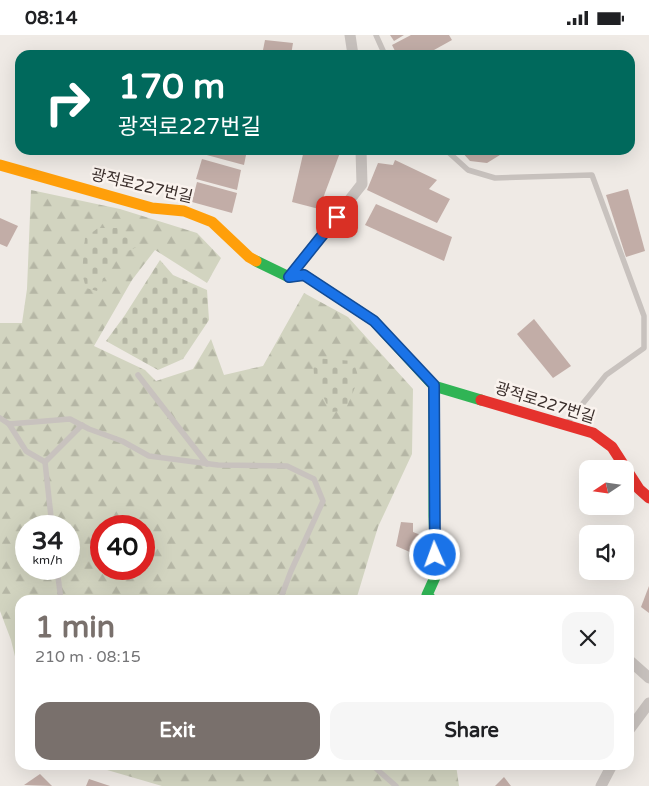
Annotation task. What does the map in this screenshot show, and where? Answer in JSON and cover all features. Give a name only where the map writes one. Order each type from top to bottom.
[{"type":"street","points":[[350,35],[352,50]]},
{"type":"street","points":[[289,277],[362,184],[361,155]]},
{"type":"street","name":"광적로227번길","points":[[0,165],[152,208],[184,211],[212,222],[248,257],[289,277],[304,275],[374,321],[434,385],[593,433],[612,447],[639,489],[649,497]]},
{"type":"street","points":[[427,595],[436,575],[434,385]]},
{"type":"street","points":[[634,664],[649,678]]},
{"type":"street","points":[[634,723],[649,703]]},
{"type":"street","points":[[601,786],[609,770]]},
{"type":"lane","points":[[376,35],[383,50]]},
{"type":"lane","points":[[452,155],[468,170],[495,178],[592,175],[644,316],[644,348],[606,375],[566,425]]},
{"type":"lane","points":[[138,375],[207,464]]},
{"type":"lane","points":[[0,418],[9,424],[26,451],[45,462]]},
{"type":"lane","points":[[9,424],[70,419],[122,441],[149,456],[207,464],[287,466],[314,479],[323,501],[282,595]]},
{"type":"lane","points":[[45,462],[82,425]]},
{"type":"lane","points":[[45,462],[51,515]]},
{"type":"lane","points":[[58,580],[60,595]]},
{"type":"lane","points":[[378,770],[396,786]]},
{"type":"green space","points":[[31,190],[120,209],[197,233],[221,258],[207,283],[155,250],[132,280],[94,346],[145,370],[156,381],[193,369],[211,339],[224,375],[263,366],[304,293],[348,317],[413,389],[412,454],[378,527],[358,595],[15,595],[15,656],[0,611],[0,323],[22,323],[27,289]]},
{"type":"green space","points":[[98,228],[121,228],[139,246],[119,255],[97,291],[86,288],[82,273],[85,238]]},
{"type":"green space","points":[[160,260],[173,275],[207,290],[209,320],[183,359],[158,370],[106,341]]},
{"type":"green space","points":[[313,358],[353,361],[359,378],[345,411],[330,412],[314,375]]},
{"type":"green space","points":[[107,770],[457,770],[459,786],[162,786]]},
{"type":"building","points":[[390,35],[404,35],[394,41]]},
{"type":"building","points":[[411,35],[449,35],[452,40],[434,50],[394,50],[392,45]]},
{"type":"building","points":[[265,40],[293,43],[292,50],[263,50]]},
{"type":"building","points":[[207,155],[246,155],[244,165]]},
{"type":"building","points":[[303,155],[339,155],[319,209],[292,202]]},
{"type":"building","points":[[465,155],[500,155],[487,163],[470,161]]},
{"type":"building","points":[[202,159],[241,170],[237,190],[196,179]]},
{"type":"building","points":[[395,160],[437,180],[429,189],[450,199],[437,223],[367,190],[378,163],[393,165]]},
{"type":"building","points":[[197,182],[237,193],[232,213],[192,202]]},
{"type":"building","points":[[628,189],[645,251],[626,257],[606,195]]},
{"type":"building","points":[[376,204],[452,237],[444,261],[365,225]]},
{"type":"building","points":[[0,218],[18,226],[7,247],[0,244]]},
{"type":"building","points":[[534,319],[571,366],[553,378],[517,334]]},
{"type":"building","points":[[401,522],[413,523],[413,532],[426,537],[419,556],[396,546]]},
{"type":"building","points":[[649,586],[649,613],[641,607]]},
{"type":"building","points":[[40,774],[52,786],[24,785]]},
{"type":"building","points":[[504,777],[511,786],[495,786]]},
{"type":"building","points":[[89,779],[110,786],[86,786]]},
{"type":"traffic: fast","points":[[256,261],[289,277],[304,275],[374,321],[434,386],[481,400]]},
{"type":"traffic: fast","points":[[427,595],[436,575],[434,386]]},
{"type":"traffic: slow","points":[[0,165],[152,208],[184,211],[212,222],[249,257],[256,261]]},
{"type":"traffic: jam","points":[[481,400],[593,433],[612,447],[639,489],[649,498]]},
{"type":"route","points":[[337,217],[289,277],[304,275],[374,321],[434,385],[435,555]]}]
